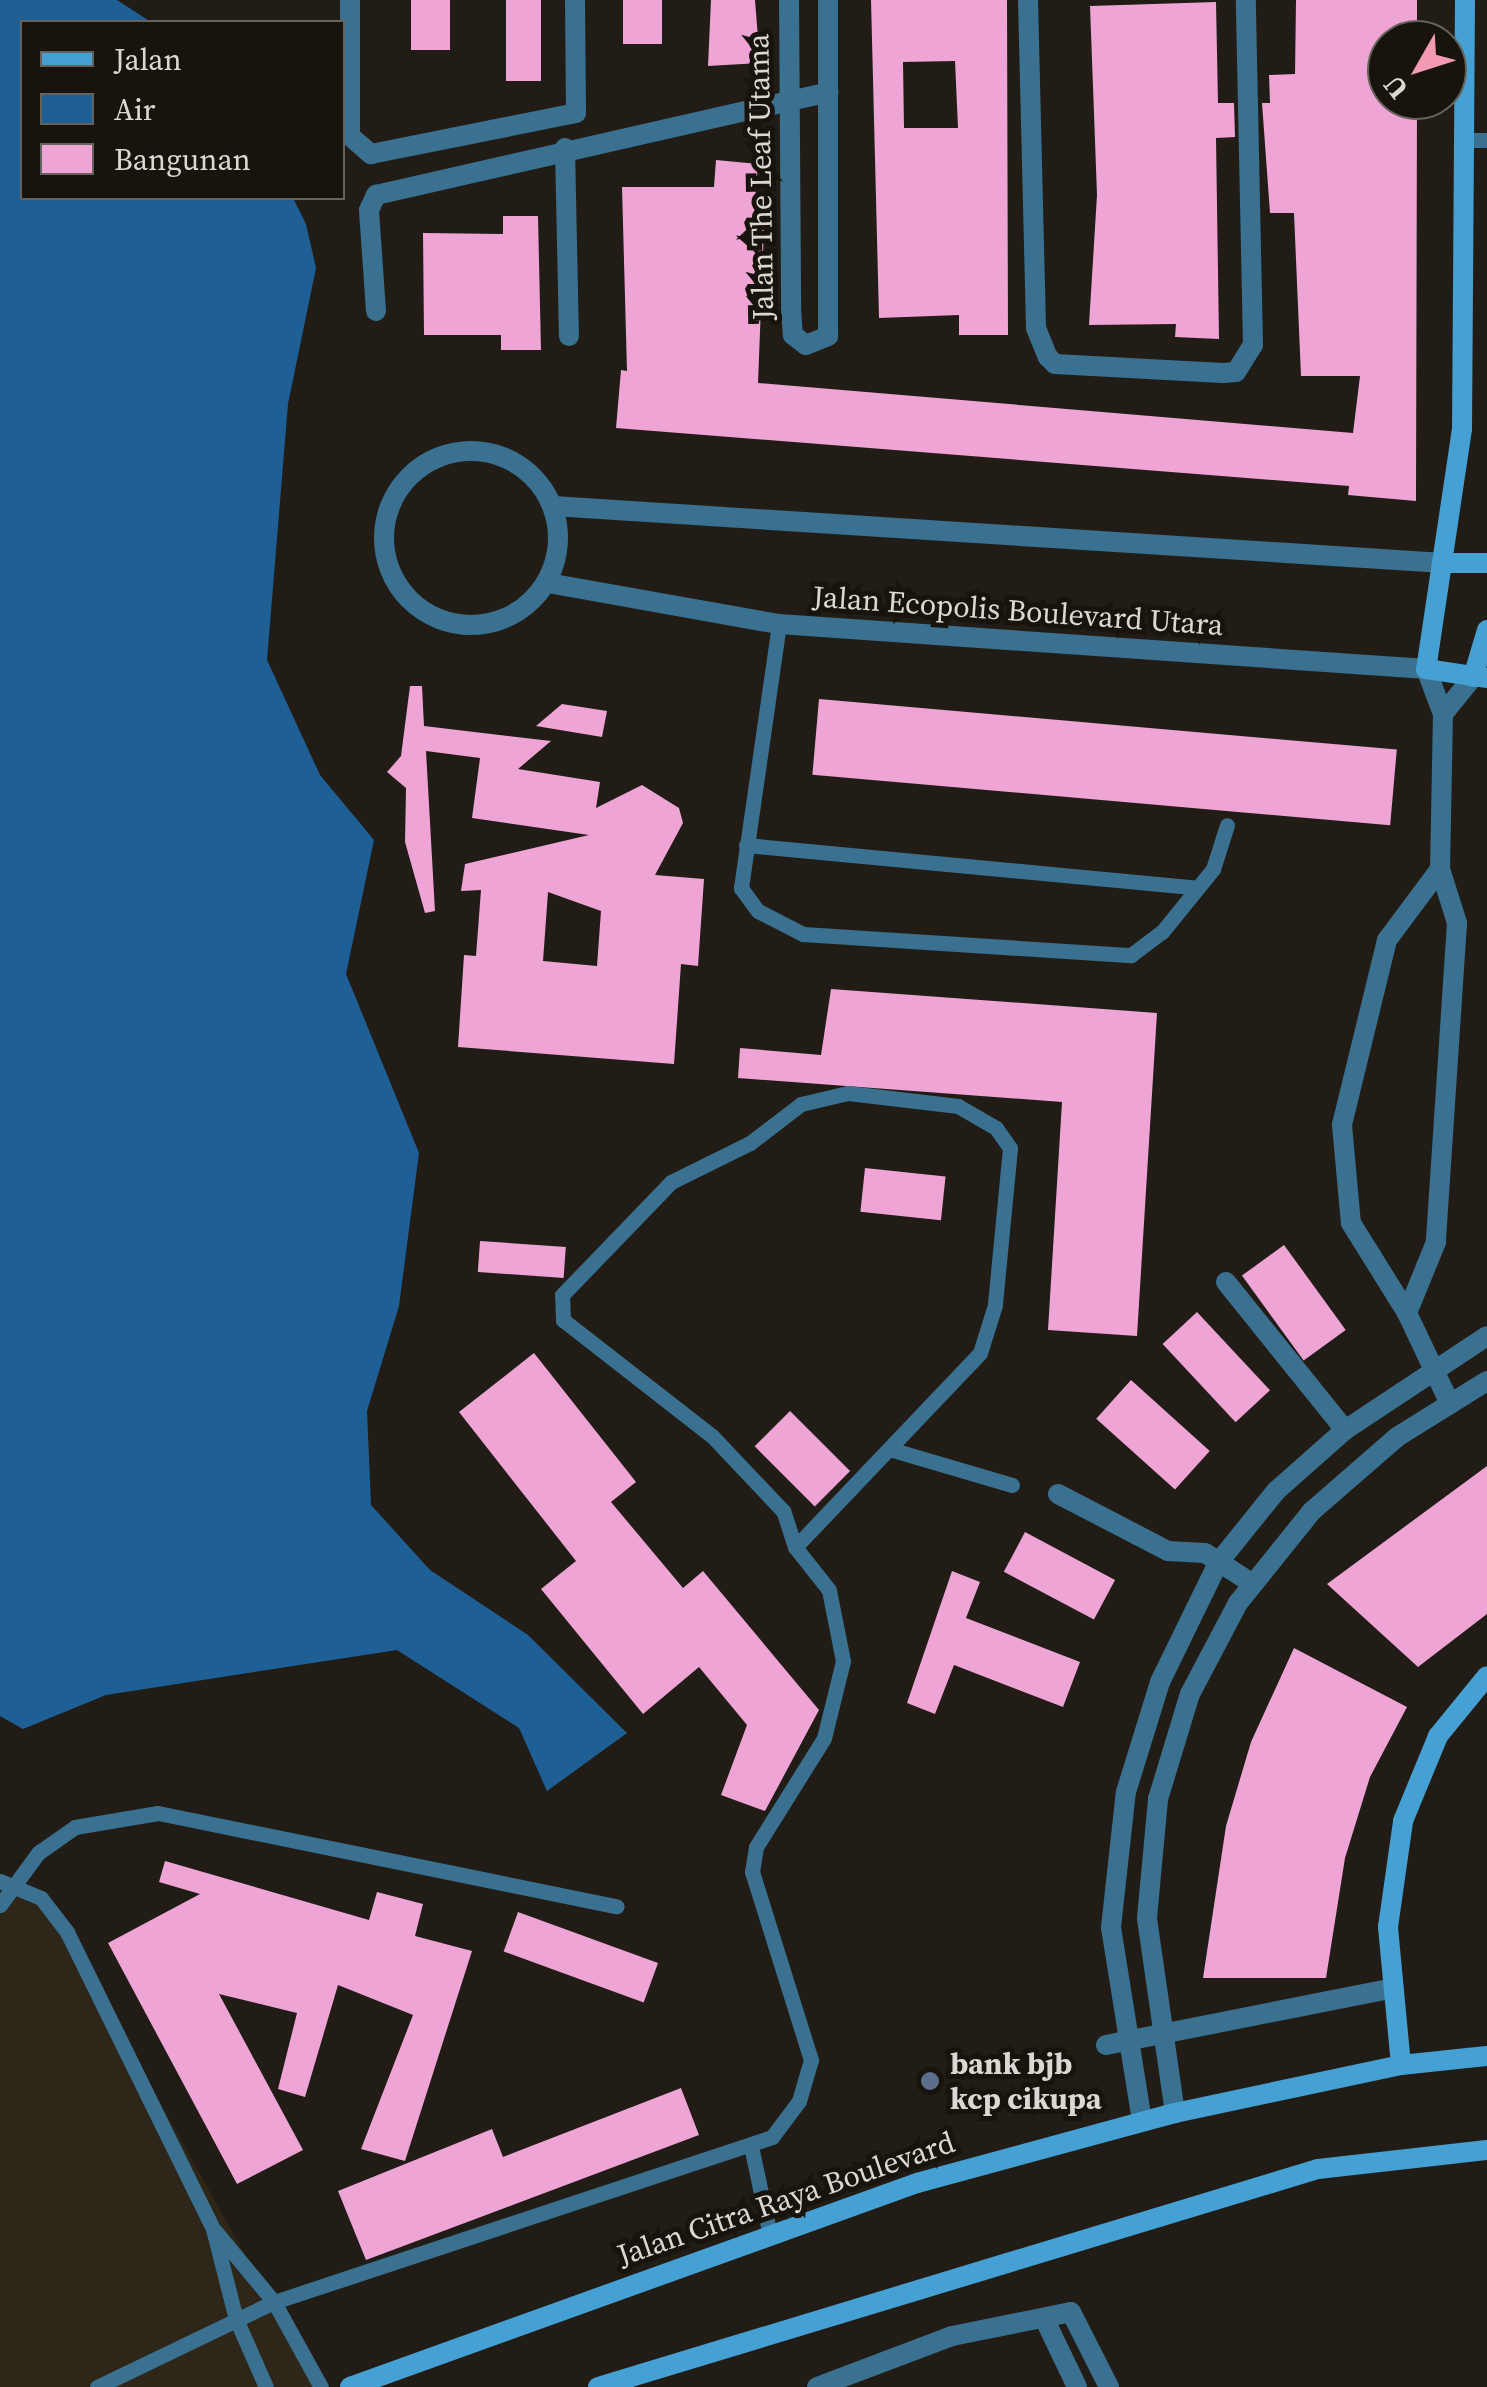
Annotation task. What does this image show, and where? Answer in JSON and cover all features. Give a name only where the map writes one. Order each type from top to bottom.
[{"type":"main road","points":[[1426,669],[1462,428],[1477,140],[1465,0]]},
{"type":"main road","points":[[1443,563],[1487,563]]},
{"type":"main road","points":[[1480,678],[1487,630]]},
{"type":"main road","name":"Jalan Ecopolis Boulevard Utara","points":[[1426,669],[1480,678]]},
{"type":"main road","points":[[1400,2065],[1388,1928],[1403,1822],[1438,1736],[1487,1676]]},
{"type":"main road","name":"Jalan Citra Raya Boulevard","points":[[350,2387],[769,2231],[1142,2120],[1400,2065],[1487,2056]]},
{"type":"main road","points":[[598,2387],[1318,2169],[1487,2150]]},
{"type":"street","points":[[350,0],[350,136],[371,154],[576,113],[575,0]]},
{"type":"street","name":"Jalan The Leaf Utama","points":[[789,0],[793,335],[816,346],[828,336],[828,0]]},
{"type":"street","points":[[1028,0],[1036,328],[1048,357],[1055,364],[1222,374],[1236,372],[1253,345],[1246,0]]},
{"type":"street","points":[[376,311],[370,210],[376,194],[790,96],[828,92]]},
{"type":"street","points":[[565,148],[569,336]]},
{"type":"street","points":[[490,451],[528,471],[553,506],[559,545],[548,583],[518,614],[477,627],[434,619],[401,592],[384,538],[386,510],[410,474],[446,452],[490,451]]},
{"type":"street","points":[[553,506],[1443,563]]},
{"type":"street","name":"Jalan Ecopolis Boulevard Utara","points":[[548,583],[779,624],[1426,669]]},
{"type":"street","points":[[1407,1313],[1436,1242],[1457,923],[1440,870],[1444,714],[1426,669]]},
{"type":"street","points":[[1444,714],[1480,678]]},
{"type":"street","points":[[1440,870],[1386,940],[1342,1126],[1351,1224],[1407,1313],[1450,1404]]},
{"type":"street","points":[[1226,1282],[1345,1430]]},
{"type":"street","points":[[1142,2120],[1115,2043],[1111,1927],[1126,1792],[1160,1682],[1218,1563],[1276,1491],[1345,1430],[1487,1336]]},
{"type":"street","points":[[1175,2113],[1160,2034],[1147,1918],[1158,1799],[1190,1694],[1253,1584],[1312,1511],[1397,1437],[1487,1381]]},
{"type":"street","points":[[1058,1494],[1168,1551],[1204,1553],[1253,1584]]},
{"type":"street","points":[[1115,2043],[1394,1988]]},
{"type":"street","points":[[817,2387],[952,2336],[1074,2314],[1109,2387]]},
{"type":"street","points":[[1044,2318],[1077,2387]]},
{"type":"lane","points":[[779,624],[741,888],[758,910],[802,934],[1131,955],[1198,888],[1227,825]]},
{"type":"lane","points":[[746,845],[1198,888]]},
{"type":"lane","points":[[98,2387],[274,2302],[751,2146],[772,2137],[799,2101],[811,2060],[752,1872],[756,1847],[824,1738],[843,1660],[828,1590],[795,1547],[783,1512],[712,1436],[563,1320],[562,1295],[671,1182],[750,1143],[801,1104],[848,1093],[958,1106],[996,1128],[1010,1148],[995,1305],[980,1353],[893,1450],[795,1547]]},
{"type":"lane","points":[[893,1450],[1012,1485]]},
{"type":"lane","points":[[0,1905],[5,1883],[75,1826],[158,1813],[618,1906]]},
{"type":"lane","points":[[5,1883],[54,1909],[214,2229],[236,2319],[266,2387]]},
{"type":"lane","points":[[751,2146],[769,2231]]},
{"type":"lane","points":[[214,2229],[274,2302],[321,2387]]},
{"type":"shaded area","points":[[0,1890],[53,1911],[319,2387],[0,2387]]},
{"type":"water","points":[[0,0],[117,0],[148,20],[20,20],[20,200],[294,200],[306,224],[316,268],[288,404],[267,660],[320,775],[374,840],[346,974],[419,1153],[399,1306],[367,1411],[371,1505],[430,1570],[528,1635],[627,1733],[547,1791],[519,1728],[397,1650],[106,1695],[23,1729],[0,1716]]},
{"type":"building","points":[[411,0],[450,0],[450,50],[411,50]]},
{"type":"building","points":[[506,0],[541,0],[541,81],[506,81]]},
{"type":"building","points":[[623,0],[662,0],[662,44],[623,44]]},
{"type":"building","points":[[711,0],[755,0],[760,63],[708,66]]},
{"type":"building","points":[[871,0],[1007,0],[1008,335],[959,335],[959,315],[879,318]],"holes":[[[955,61],[958,128],[904,128],[903,62]]]},
{"type":"building","points":[[1296,0],[1417,0],[1417,20],[1367,20],[1367,120],[1417,120],[1416,501],[1348,495],[1349,486],[616,428],[621,370],[627,371],[622,187],[714,187],[716,160],[758,164],[753,228],[764,229],[758,383],[1353,433],[1360,376],[1301,376],[1294,213],[1270,213],[1262,103],[1270,103],[1269,75],[1295,74]]},
{"type":"building","points":[[1216,2],[1218,103],[1234,103],[1235,137],[1216,138],[1219,339],[1175,337],[1176,324],[1089,325],[1097,195],[1090,6]]},
{"type":"building","points":[[503,216],[538,216],[541,350],[501,350],[501,335],[424,335],[423,233],[503,234]]},
{"type":"building","points":[[410,686],[422,686],[424,726],[551,741],[518,769],[600,782],[596,808],[642,785],[679,808],[683,823],[655,875],[704,879],[698,966],[681,964],[674,1064],[458,1047],[464,955],[476,956],[481,890],[461,891],[465,864],[589,835],[472,818],[480,758],[426,751],[435,911],[425,913],[405,842],[406,788],[387,772],[401,756]],"holes":[[[548,892],[601,911],[597,966],[543,961]]]},
{"type":"building","points":[[819,699],[1397,750],[1390,825],[812,775]]},
{"type":"building","points":[[562,704],[607,711],[602,737],[536,726]]},
{"type":"building","points":[[831,989],[1157,1013],[1137,1336],[1048,1330],[1062,1102],[738,1078],[740,1048],[821,1055]]},
{"type":"building","points":[[865,1168],[946,1176],[941,1220],[860,1212]]},
{"type":"building","points":[[480,1241],[566,1247],[564,1278],[478,1272]]},
{"type":"building","points":[[1284,1245],[1346,1330],[1304,1361],[1242,1276]]},
{"type":"building","points":[[1197,1312],[1270,1390],[1236,1422],[1163,1344]]},
{"type":"building","points":[[534,1353],[636,1482],[611,1502],[683,1588],[703,1571],[819,1710],[765,1811],[721,1795],[747,1725],[699,1667],[643,1714],[541,1589],[576,1561],[459,1412]]},
{"type":"building","points":[[1131,1380],[1210,1451],[1175,1490],[1096,1419]]},
{"type":"building","points":[[790,1411],[850,1471],[815,1506],[755,1446]]},
{"type":"building","points":[[1487,1466],[1487,1614],[1418,1667],[1327,1584]]},
{"type":"building","points":[[1025,1532],[1115,1580],[1094,1620],[1004,1572]]},
{"type":"building","points":[[952,1571],[980,1582],[966,1618],[1080,1662],[1063,1707],[954,1665],[935,1714],[907,1703]]},
{"type":"building","points":[[1294,1648],[1407,1707],[1370,1777],[1345,1858],[1326,1978],[1203,1978],[1226,1826],[1251,1742]]},
{"type":"building","points":[[165,1861],[369,1920],[377,1892],[423,1904],[415,1936],[472,1951],[405,2161],[361,2149],[413,2015],[338,1985],[305,2097],[278,2089],[297,2013],[219,1994],[303,2150],[237,2184],[108,1943],[200,1894],[159,1882]]},
{"type":"building","points":[[518,1912],[658,1963],[644,2002],[504,1951]]},
{"type":"building","points":[[681,2088],[699,2135],[366,2260],[338,2191],[492,2129],[503,2157]]},
{"type":"place","name":"bank bjb kcp cikupa","points":[[930,2081]]}]
